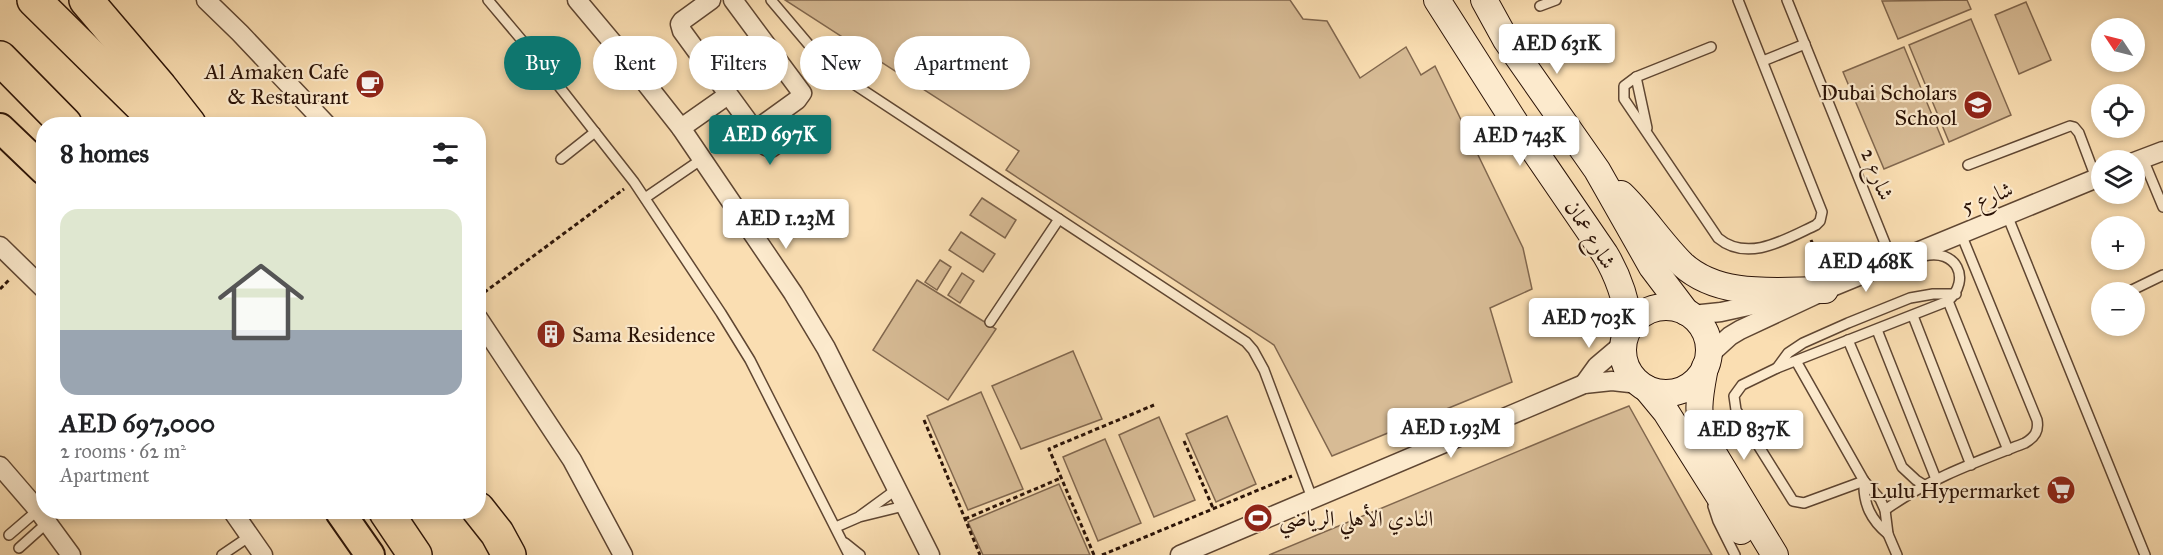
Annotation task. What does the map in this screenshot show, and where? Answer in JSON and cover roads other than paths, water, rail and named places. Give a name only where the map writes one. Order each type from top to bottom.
[{"type":"highway","points":[[34,0],[153,117]]},
{"type":"highway","points":[[86,0],[184,117]]},
{"type":"highway","points":[[0,58],[58,117]]},
{"type":"highway","points":[[0,81],[42,117]]},
{"type":"highway","points":[[391,519],[415,555]]},
{"type":"highway","points":[[469,519],[492,538]]},
{"type":"main road","points":[[0,128],[36,162]]},
{"type":"main road","points":[[345,519],[370,555]]},
{"type":"main road","points":[[492,538],[522,555]]},
{"type":"street","points":[[206,0],[319,117]]},
{"type":"street","points":[[577,0],[681,128],[810,320],[927,552]]},
{"type":"street","points":[[711,0],[684,19],[680,28],[763,144],[771,148],[795,131]]},
{"type":"street","points":[[733,0],[802,93],[797,100],[754,130]]},
{"type":"street","name":"شارع عمان","points":[[1437,0],[1516,124],[1611,263],[1623,290],[1626,335]]},
{"type":"street","name":"شارع عمان","points":[[1484,0],[1506,40],[1598,171],[1652,267],[1689,313]]},
{"type":"street","points":[[681,128],[728,95]]},
{"type":"street","points":[[2145,158],[2163,150]]},
{"type":"street","points":[[1598,171],[1644,218],[1683,265],[1707,280],[1743,290],[1828,289]]},
{"type":"street","name":"شارع 5","points":[[1707,361],[1730,336],[1740,330],[1828,289],[2091,180]]},
{"type":"street","points":[[0,246],[36,281]]},
{"type":"street","name":"شارع 5","points":[[1689,313],[1721,312],[1828,289]]},
{"type":"street","points":[[1584,384],[1645,312],[1655,308],[1676,308],[1689,313],[1699,321],[1707,338],[1707,361],[1698,412],[1699,425],[1706,441],[1775,555]]},
{"type":"street","points":[[486,330],[572,460],[622,555]]},
{"type":"street","points":[[1626,335],[1623,355],[1625,366],[1682,437],[1755,555]]},
{"type":"street","points":[[1186,554],[1312,498],[1584,384],[1612,381],[1669,393],[1691,385],[1699,377],[1707,361]]},
{"type":"street","points":[[0,466],[36,508]]},
{"type":"street","points":[[45,519],[71,555]]},
{"type":"street","points":[[238,519],[263,555]]},
{"type":"lane","points":[[488,0],[634,182],[721,313],[750,360],[849,555]]},
{"type":"lane","points":[[771,0],[815,52],[837,73],[1246,342],[1264,370],[1312,498]]},
{"type":"lane","points":[[1540,6],[1556,0]]},
{"type":"lane","points":[[1711,47],[1636,77],[1624,86],[1624,99],[1713,231],[1725,243],[1742,249],[1757,249],[1820,222],[1822,212],[1738,0]]},
{"type":"lane","name":"شارع 2","points":[[1787,0],[1893,263]]},
{"type":"lane","points":[[1763,61],[1805,44]]},
{"type":"lane","points":[[1636,77],[1647,130]]},
{"type":"lane","points":[[1968,165],[2070,126],[2079,133],[2091,159]]},
{"type":"lane","points":[[561,159],[595,132]]},
{"type":"lane","points":[[645,198],[702,159]]},
{"type":"lane","points":[[2145,172],[2163,207]]},
{"type":"lane","points":[[2007,215],[2145,555]]},
{"type":"lane","points":[[990,322],[1059,219]]},
{"type":"lane","points":[[1885,510],[1936,478],[2031,440],[2039,428],[1961,234]]},
{"type":"lane","points":[[1864,481],[1804,503],[1790,498],[1736,410],[1733,401],[1738,387],[1777,368],[1913,316],[1952,298],[1960,285],[1960,275],[1956,266],[1949,258],[1940,254],[1893,263]]},
{"type":"lane","points":[[2145,284],[2163,275]]},
{"type":"lane","points":[[1777,368],[1788,353],[1803,342],[1910,298],[1932,294],[1952,298]]},
{"type":"lane","points":[[1952,298],[2008,450]]},
{"type":"lane","points":[[1913,316],[1971,465]]},
{"type":"lane","points":[[1877,330],[1936,478]]},
{"type":"lane","points":[[1848,340],[1902,467],[1924,485]]},
{"type":"lane","points":[[1796,361],[1864,481],[1876,494],[1885,510],[1888,534],[1897,555]]},
{"type":"lane","points":[[1864,481],[1869,511],[1874,520],[1888,534]]},
{"type":"lane","points":[[1711,486],[1713,506],[1718,521],[1735,555]]},
{"type":"lane","points":[[859,517],[897,489]]},
{"type":"lane","points":[[836,527],[859,517],[904,506]]},
{"type":"lane","points":[[9,535],[38,519]]},
{"type":"lane","points":[[20,548],[41,519]]},
{"type":"lane","points":[[222,555],[250,536]]},
{"type":"lane","points":[[843,541],[860,555]]},
{"type":"place","name":"Al Amaken Cafe & Restaurant","points":[[370,84]]},
{"type":"place","name":"Dubai Scholars School","points":[[1978,105]]},
{"type":"place","name":"Sama Residence","points":[[551,334]]},
{"type":"place","name":"Lulu Hypermarket","points":[[2061,490]]},
{"type":"place","name":"النادي الأهلي الرياضي","points":[[1258,518]]}]
